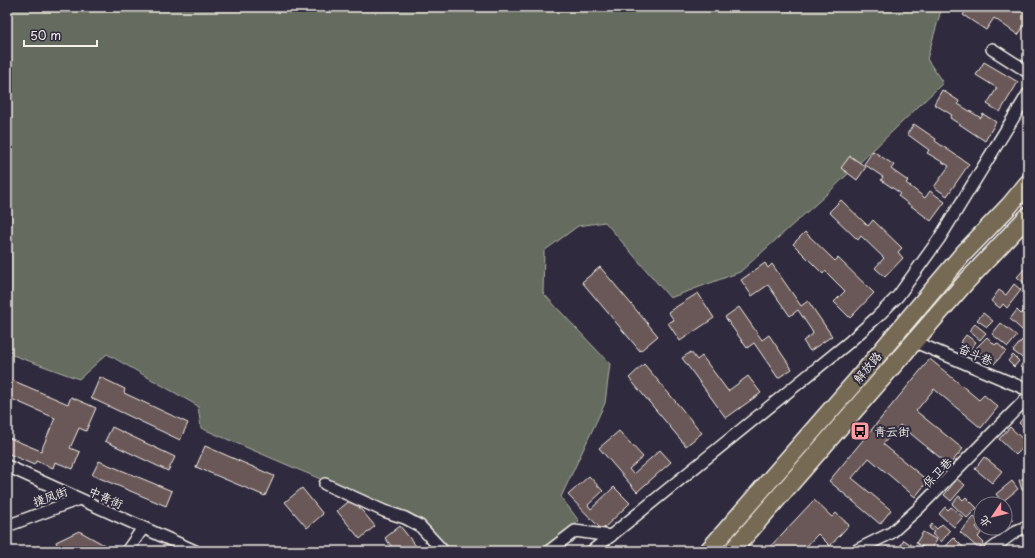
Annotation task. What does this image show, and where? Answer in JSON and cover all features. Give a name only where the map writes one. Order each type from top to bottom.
[{"type":"main road","name":"解放路","points":[[708,551],[963,254],[1028,184]]},
{"type":"main road","name":"解放路","points":[[732,551],[965,284],[1028,216]]},
{"type":"street","points":[[992,50],[1028,72]]},
{"type":"street","points":[[592,551],[848,343],[898,296],[939,239],[1028,94]]},
{"type":"street","name":"奋斗巷","points":[[915,342],[1028,390]]},
{"type":"street","name":"保卫巷","points":[[855,551],[891,533],[918,510],[1028,397]]},
{"type":"street","name":"中青街","points":[[7,466],[195,551]]},
{"type":"street","points":[[325,484],[384,511],[405,518],[420,526],[443,551]]},
{"type":"street","name":"捷凤街","points":[[7,526],[79,499]]},
{"type":"street","points":[[989,551],[1016,531],[1028,526]]},
{"type":"street","points":[[127,551],[143,528]]},
{"type":"street","points":[[550,551],[575,531],[610,536]]},
{"type":"green space","points":[[7,7],[532,7],[534,10],[539,7],[942,7],[927,59],[943,83],[827,194],[740,272],[670,298],[605,222],[578,226],[544,251],[543,293],[610,364],[605,403],[561,497],[579,521],[548,547],[540,551],[452,551],[428,525],[201,428],[198,406],[107,354],[79,379],[7,353]]},
{"type":"building","points":[[968,7],[1027,7],[1028,20],[1018,35],[994,18],[986,30],[963,15]]},
{"type":"building","points":[[984,62],[1018,82],[1000,112],[987,104],[997,88],[976,75]]},
{"type":"building","points":[[942,90],[959,101],[958,104],[981,118],[983,114],[996,122],[985,141],[950,118],[952,115],[934,104]]},
{"type":"building","points":[[914,124],[936,139],[935,141],[969,164],[947,196],[934,187],[949,166],[927,153],[929,150],[907,134]]},
{"type":"building","points":[[873,151],[894,165],[891,169],[908,181],[906,183],[925,198],[930,191],[945,202],[931,221],[898,196],[900,193],[881,180],[883,177],[864,164]]},
{"type":"building","points":[[850,156],[866,167],[857,180],[841,168]]},
{"type":"building","points":[[841,200],[868,226],[873,220],[902,248],[898,252],[903,258],[885,277],[875,268],[884,258],[861,236],[858,240],[829,212]]},
{"type":"building","points":[[805,232],[835,261],[838,258],[874,293],[850,318],[834,302],[845,291],[825,271],[823,274],[793,244]]},
{"type":"building","points":[[765,263],[768,268],[772,264],[801,306],[808,301],[832,336],[810,351],[803,341],[813,334],[798,310],[790,316],[768,285],[752,296],[741,280]]},
{"type":"building","points":[[1028,265],[1028,286],[1017,277]]},
{"type":"building","points":[[600,267],[658,336],[640,351],[582,282]]},
{"type":"building","points":[[1014,284],[1021,290],[1007,308],[1003,304],[1000,308],[991,301],[999,290],[1006,295]]},
{"type":"building","points":[[698,293],[714,318],[680,341],[668,323],[674,320],[668,312]]},
{"type":"building","points":[[1028,296],[1028,308],[1022,303]]},
{"type":"building","points":[[739,307],[762,340],[769,335],[792,369],[778,378],[754,343],[747,348],[725,317]]},
{"type":"building","points":[[1017,310],[1021,314],[1024,311],[1028,315],[1028,323],[1022,330],[1010,319]]},
{"type":"building","points":[[983,313],[993,321],[987,327],[977,320]]},
{"type":"building","points":[[1001,323],[1017,336],[1008,347],[992,334]]},
{"type":"building","points":[[975,324],[986,333],[980,340],[969,331]]},
{"type":"building","points":[[966,335],[976,342],[970,350],[960,343]]},
{"type":"building","points":[[987,337],[995,345],[997,343],[1006,351],[994,364],[986,356],[985,358],[975,349]]},
{"type":"building","points":[[1022,340],[1028,345],[1028,374],[1020,367],[1025,360],[1013,351]]},
{"type":"building","points":[[691,352],[697,360],[702,356],[728,391],[748,376],[761,393],[726,418],[682,358]]},
{"type":"building","points":[[1013,355],[1019,361],[1014,367],[1008,361]]},
{"type":"building","points":[[930,359],[979,400],[984,395],[998,407],[981,428],[934,389],[916,411],[963,449],[949,465],[900,425],[883,444],[928,481],[915,497],[869,458],[852,478],[891,510],[880,524],[829,481]]},
{"type":"building","points":[[644,364],[702,433],[686,446],[629,378]]},
{"type":"building","points":[[100,377],[125,389],[124,393],[188,423],[180,440],[91,398]]},
{"type":"building","points":[[7,378],[68,404],[71,397],[96,408],[86,431],[79,428],[70,448],[80,452],[73,469],[55,462],[53,468],[36,461],[34,465],[7,453],[7,437],[41,451],[55,418],[7,397]]},
{"type":"building","points":[[1026,414],[1028,416],[1028,428],[1025,428],[1019,423]]},
{"type":"building","points":[[112,427],[175,457],[168,471],[105,441]]},
{"type":"building","points":[[1010,427],[1027,443],[1016,455],[999,439]]},
{"type":"building","points":[[619,431],[643,457],[629,469],[633,474],[660,450],[671,462],[637,492],[599,448]]},
{"type":"building","points":[[205,446],[274,476],[265,496],[196,467]]},
{"type":"building","points":[[984,457],[1002,471],[992,483],[975,469]]},
{"type":"building","points":[[99,461],[172,491],[166,506],[92,475]]},
{"type":"building","points":[[589,476],[603,491],[588,505],[591,509],[614,487],[630,503],[602,530],[568,495]]},
{"type":"building","points":[[1028,477],[1028,488],[1022,490],[1019,480]]},
{"type":"building","points":[[957,479],[965,485],[951,501],[944,495]]},
{"type":"building","points":[[1012,481],[1018,489],[1009,496],[998,496],[996,494]]},
{"type":"building","points":[[302,488],[323,514],[307,528],[285,502]]},
{"type":"building","points":[[959,496],[963,500],[966,497],[973,504],[973,512],[967,518],[952,504]]},
{"type":"building","points":[[352,499],[375,526],[360,539],[337,511]]},
{"type":"building","points":[[814,500],[832,517],[836,513],[849,525],[830,546],[818,534],[802,551],[766,551]]},
{"type":"building","points":[[945,507],[948,510],[951,507],[963,517],[954,527],[939,514]]},
{"type":"building","points":[[973,518],[973,536],[979,536],[984,543],[979,549],[960,532]]},
{"type":"building","points":[[932,524],[937,529],[942,524],[950,531],[941,542],[932,534],[934,532],[929,528]]},
{"type":"building","points":[[400,526],[420,551],[395,551],[385,538]]},
{"type":"building","points":[[79,531],[108,547],[106,551],[59,551],[56,542]]},
{"type":"building","points":[[923,532],[937,540],[930,551],[916,543]]},
{"type":"building","points":[[954,538],[967,551],[945,551],[946,550],[944,548]]},
{"type":"building","points":[[904,540],[916,548],[913,551],[898,550]]},
{"type":"building","points":[[886,547],[894,548],[893,551],[885,551]]},
{"type":"place","name":"青云街","points":[[860,431]]}]
